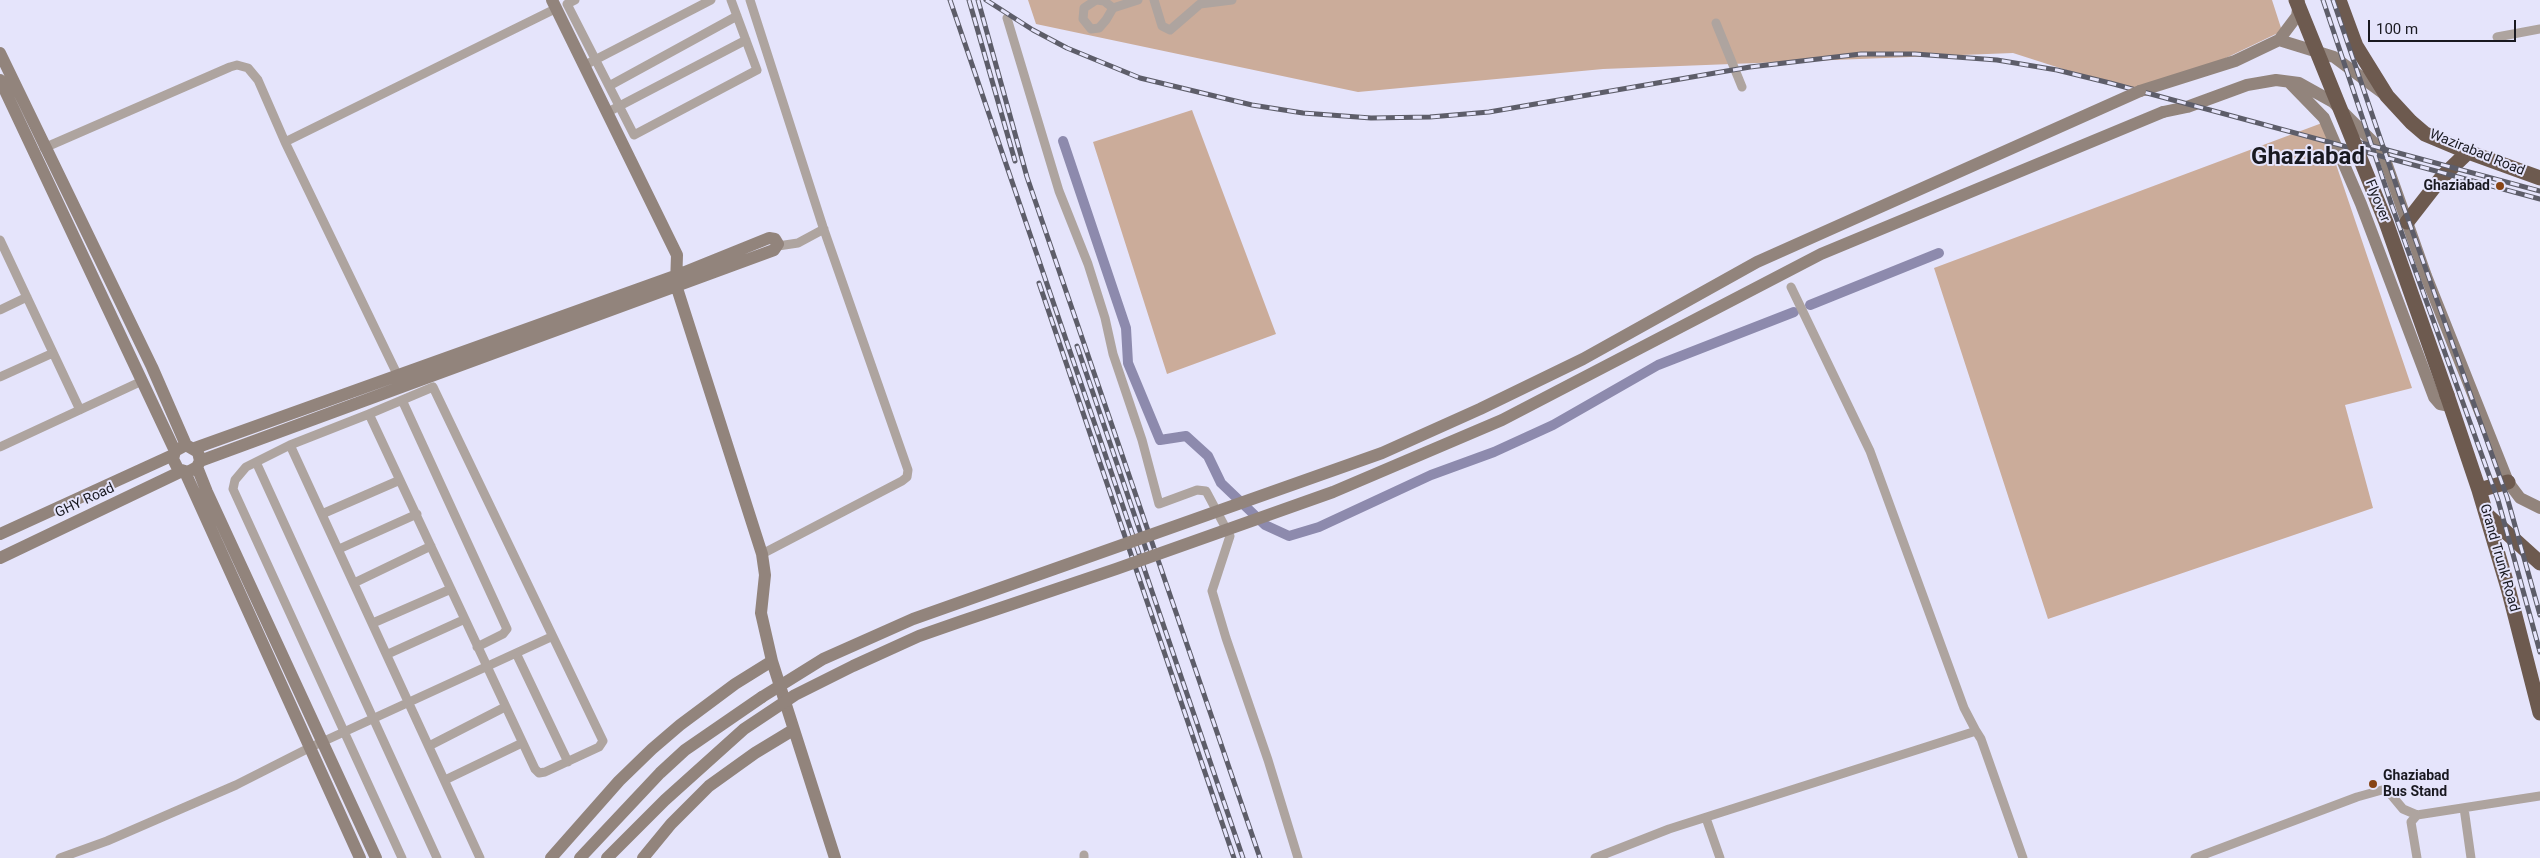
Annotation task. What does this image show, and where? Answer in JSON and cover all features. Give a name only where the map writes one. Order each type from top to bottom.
[{"type":"highway","name":"Flyover","points":[[2296,0],[2386,222],[2448,401]]},
{"type":"highway","name":"Wazirabad Road","points":[[2339,0],[2356,46],[2387,96],[2411,122],[2425,134],[2540,178]]},
{"type":"highway","points":[[2407,222],[2442,177],[2468,152]]},
{"type":"highway","name":"Grand Trunk Road","points":[[2448,401],[2479,490],[2512,602],[2540,713]]},
{"type":"highway","points":[[2479,490],[2508,482]]},
{"type":"highway","points":[[2485,513],[2540,563]]},
{"type":"main road","points":[[580,858],[660,773],[685,750],[738,712],[823,658],[913,619],[1382,453],[1480,409],[1582,359],[1757,262],[2140,90],[2235,61],[2279,40],[2297,16],[2300,0]]},
{"type":"main road","points":[[554,4],[590,63],[608,112],[673,245],[678,260],[676,280],[762,554],[765,575],[761,613],[772,661],[835,858]]},
{"type":"main road","points":[[2279,40],[2334,57],[2387,96]]},
{"type":"main road","points":[[0,54],[44,148],[141,343],[188,454],[376,858]]},
{"type":"main road","points":[[0,80],[142,381],[188,454]]},
{"type":"main road","points":[[607,858],[665,800],[744,729],[795,695],[853,666],[920,636],[962,620],[1108,572],[1333,492],[1502,420],[1821,254],[2163,112],[2187,108],[2248,86],[2276,80],[2299,83],[2334,102],[2382,151],[2426,276],[2508,482],[2520,498],[2540,508]]},
{"type":"main road","points":[[2289,82],[2324,118],[2361,204],[2434,397],[2440,404],[2448,401]]},
{"type":"main road","points":[[188,454],[676,280],[769,238],[775,239],[778,246]]},
{"type":"main road","points":[[360,858],[183,472],[173,463],[188,454],[397,374],[676,280]]},
{"type":"main road","name":"GHY Road","points":[[0,558],[183,472],[188,454]]},
{"type":"main road","name":"GHY Road","points":[[0,534],[188,454]]},
{"type":"main road","points":[[551,858],[619,781],[652,749],[720,696],[772,661]]},
{"type":"main road","points":[[643,858],[671,824],[709,786],[755,753],[793,730]]},
{"type":"street","points":[[575,0],[567,4],[590,63],[609,86],[634,135],[757,70],[731,0]]},
{"type":"street","points":[[590,63],[711,0]]},
{"type":"street","points":[[750,0],[824,229],[908,473],[902,482],[762,554]]},
{"type":"street","points":[[1113,8],[1104,1],[1096,0],[1084,8],[1083,19],[1091,29],[1099,28],[1113,8],[1138,0]]},
{"type":"street","points":[[1154,0],[1162,26],[1170,30],[1200,4],[1232,0]]},
{"type":"street","points":[[285,142],[554,4]]},
{"type":"street","points":[[609,86],[737,16]]},
{"type":"street","points":[[1008,18],[1059,191],[1088,264],[1105,318],[1113,354],[1142,440],[1159,504],[1198,490],[1206,490],[1230,536],[1212,591],[1298,858]]},
{"type":"street","points":[[1716,23],[1742,87]]},
{"type":"street","points":[[2497,37],[2540,29]]},
{"type":"street","points":[[608,112],[745,38],[761,34]]},
{"type":"street","points":[[44,148],[237,65],[248,68],[258,80],[285,142],[397,374]]},
{"type":"street","points":[[778,246],[798,243],[824,229]]},
{"type":"street","points":[[0,242],[80,410]]},
{"type":"street","points":[[1791,288],[1870,452],[1964,708],[1981,739],[2023,858]]},
{"type":"street","points":[[0,310],[27,297]]},
{"type":"street","points":[[0,377],[53,352]]},
{"type":"street","points":[[0,447],[142,381]]},
{"type":"street","points":[[369,414],[417,514],[463,620],[522,743],[539,773],[600,747],[603,741],[551,636],[433,386],[290,445],[246,467],[235,480],[233,489],[402,858]]},
{"type":"street","points":[[402,400],[506,627],[503,634],[477,648]]},
{"type":"street","points":[[290,445],[388,654],[480,858]]},
{"type":"street","points":[[256,462],[437,858]]},
{"type":"street","points":[[322,514],[400,480]]},
{"type":"street","points":[[338,549],[417,514]]},
{"type":"street","points":[[354,583],[431,546]]},
{"type":"street","points":[[373,623],[451,589]]},
{"type":"street","points":[[388,654],[463,620]]},
{"type":"street","points":[[60,858],[107,841],[236,785],[344,731],[551,636]]},
{"type":"street","points":[[516,653],[568,762]]},
{"type":"street","points":[[429,746],[505,707]]},
{"type":"street","points":[[1595,858],[1706,818],[1976,731]]},
{"type":"street","points":[[445,780],[522,743]]},
{"type":"street","points":[[2195,858],[2357,797],[2382,790],[2388,791],[2402,809],[2416,815],[2540,796]]},
{"type":"street","points":[[2464,808],[2471,858]]},
{"type":"street","points":[[2416,815],[2411,822],[2417,858]]},
{"type":"street","points":[[1706,818],[1720,858]]},
{"type":"shaded area","points":[[1028,0],[2272,0],[2282,31],[2147,96],[2013,53],[1603,69],[1358,92],[1036,24]]},
{"type":"shaded area","points":[[1192,110],[1276,334],[1167,374],[1093,142]]},
{"type":"shaded area","points":[[2322,123],[2412,388],[2345,405],[2373,508],[2048,619],[1934,268]]},
{"type":"waterway","points":[[1063,141],[1126,328],[1128,363],[1160,440],[1186,436],[1208,456],[1221,483],[1265,525],[1289,536],[1319,527],[1431,475],[1494,452],[1553,425],[1658,365],[1794,312]]},
{"type":"waterway","points":[[1810,305],[1939,253]]},
{"type":"railway","points":[[950,0],[1243,858]]},
{"type":"railway","points":[[969,0],[1015,161]]},
{"type":"railway","points":[[978,0],[1027,177],[1260,858]]},
{"type":"railway","points":[[986,0],[1033,30],[1067,48],[1140,78],[1252,105],[1303,113],[1371,118],[1430,117],[1489,112],[1750,67],[1861,54],[1915,54],[1997,60],[2057,70],[2540,199]]},
{"type":"railway","points":[[2323,0],[2392,206],[2498,500],[2540,652]]},
{"type":"railway","points":[[2333,0],[2402,202],[2507,497],[2540,615]]},
{"type":"railway","points":[[2354,141],[2540,191]]},
{"type":"railway","points":[[1039,283],[1234,858]]},
{"type":"railway","points":[[1077,346],[1147,552]]},
{"type":"place","name":"Ghaziabad","points":[[2500,186]]},
{"type":"place","name":"Ghaziabad Bus Stand","points":[[2373,784]]},
{"type":"district","name":"Ghaziabad","points":[[2308,158]]}]
